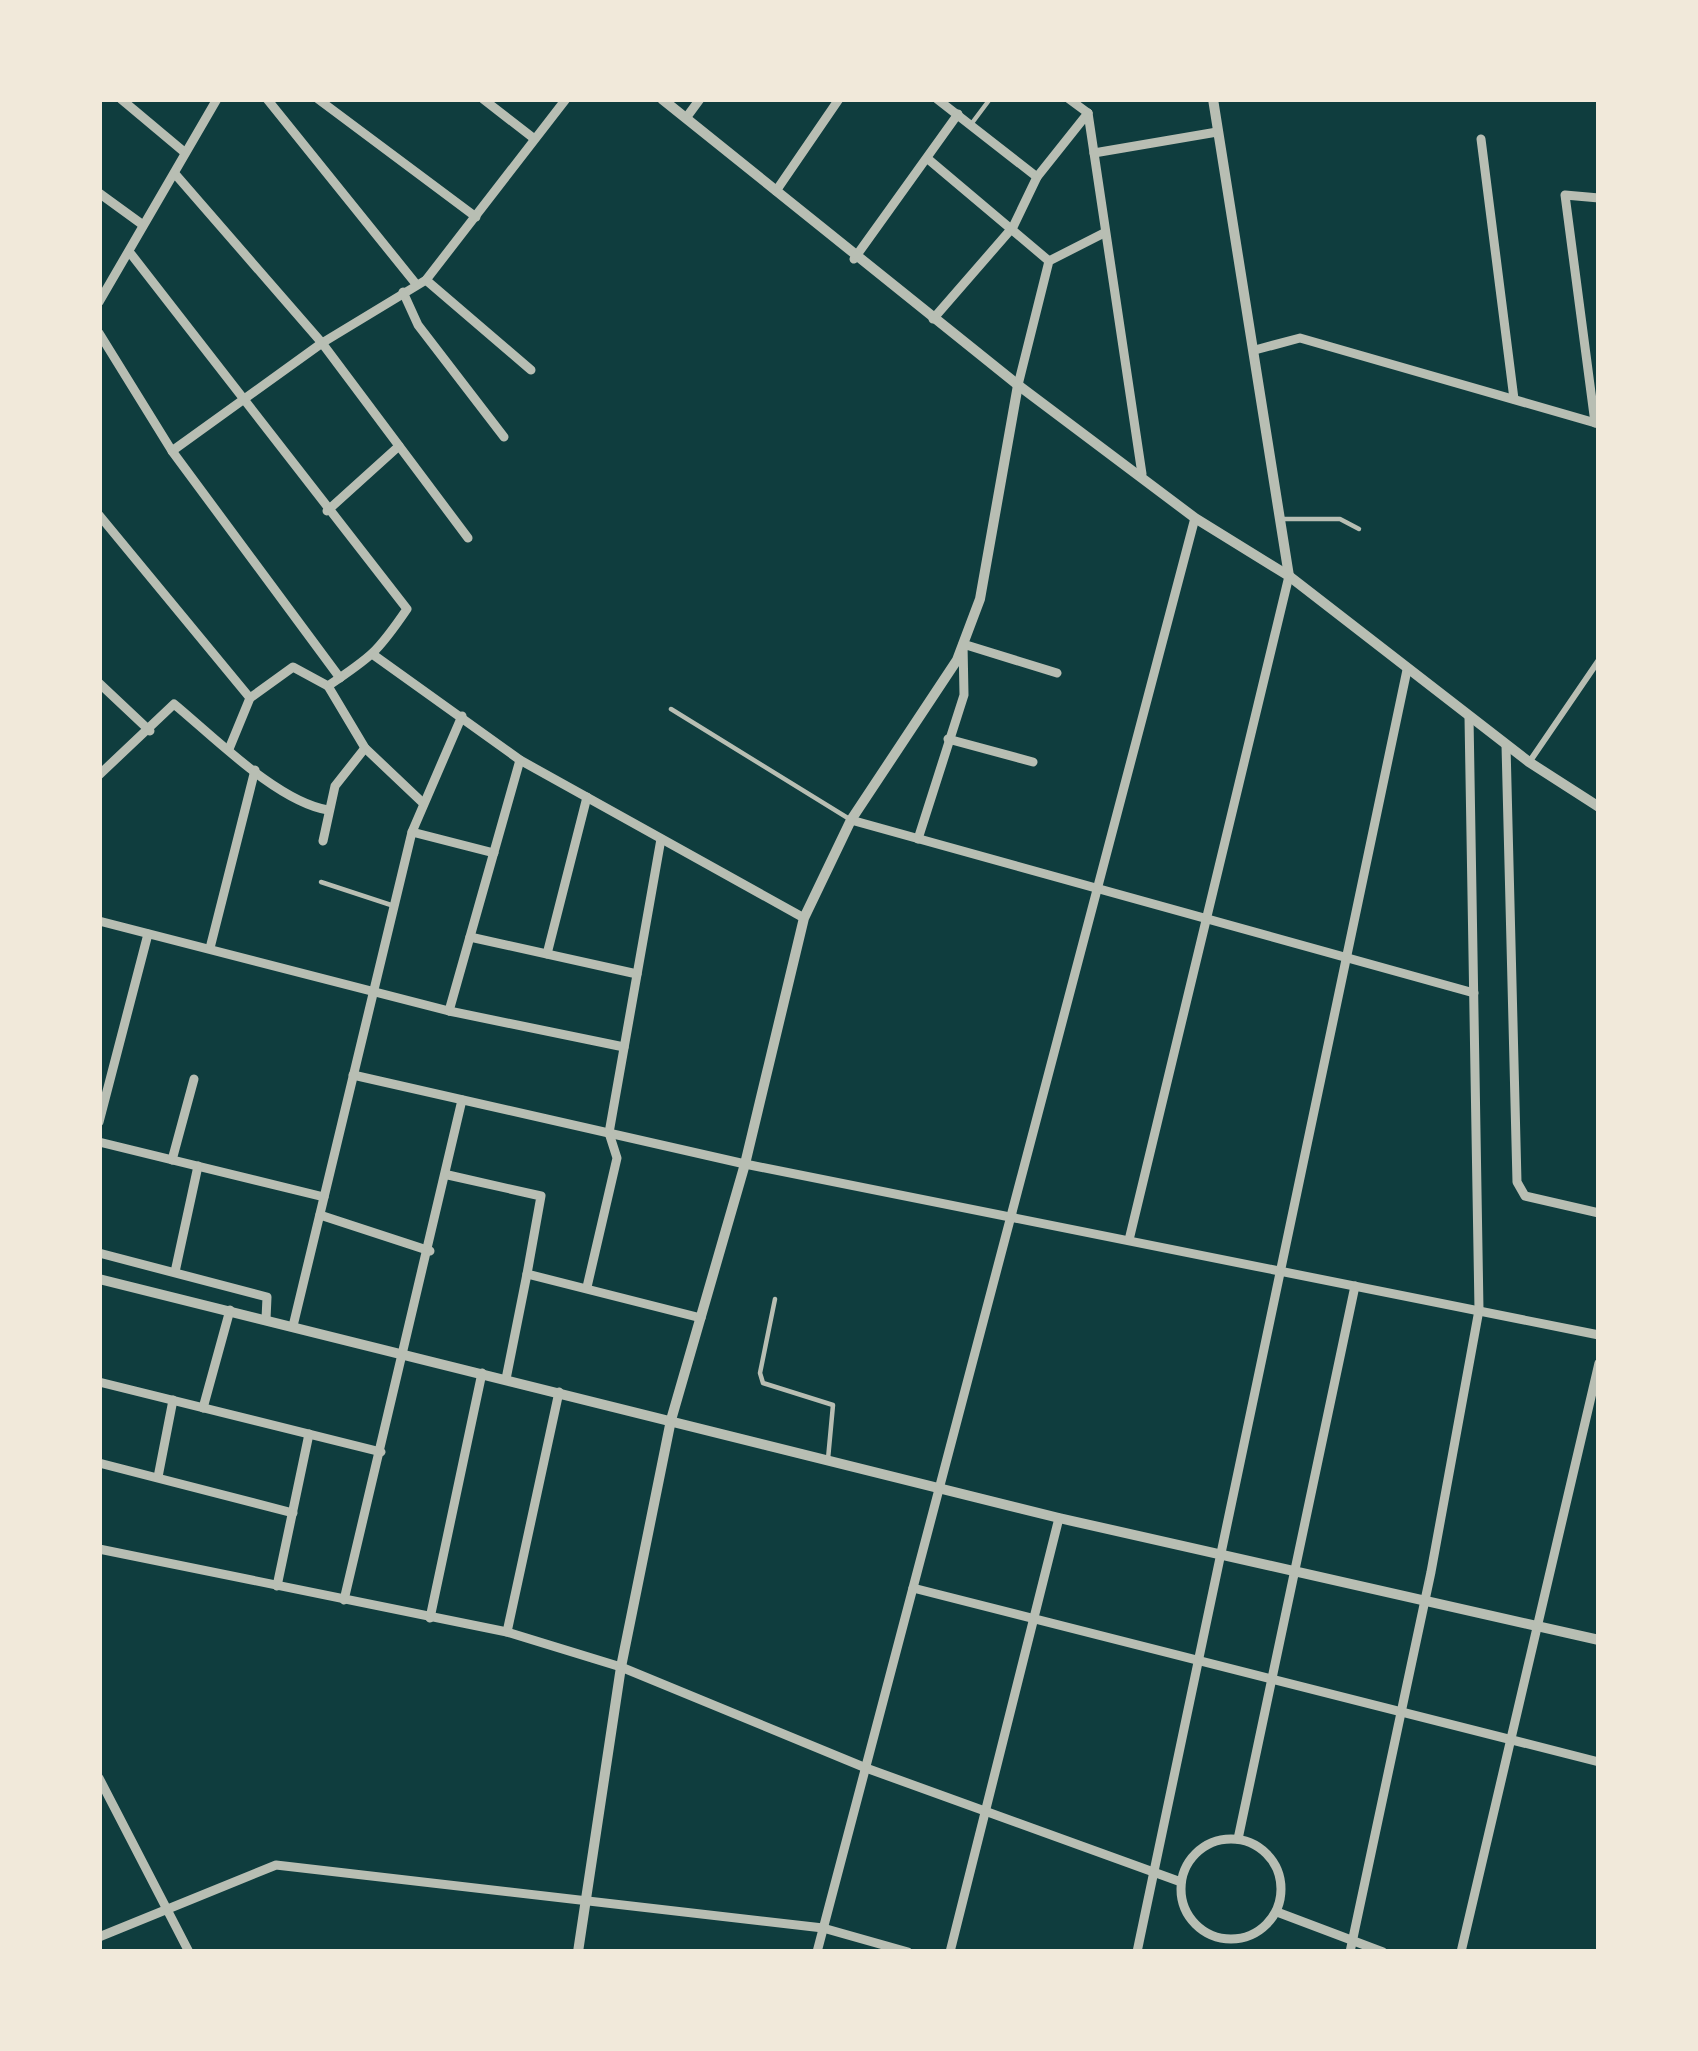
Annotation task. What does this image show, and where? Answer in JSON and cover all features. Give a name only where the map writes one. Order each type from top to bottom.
[{"type":"street","points":[[121,99],[183,152]]},
{"type":"street","points":[[99,302],[217,99]]},
{"type":"street","points":[[267,99],[421,282],[531,370]]},
{"type":"street","points":[[318,99],[476,217]]},
{"type":"street","points":[[483,99],[532,137]]},
{"type":"street","points":[[172,451],[322,343],[421,282],[566,99]]},
{"type":"street","points":[[662,99],[854,259],[1018,385],[1195,518],[1289,576],[1529,762],[1599,807]]},
{"type":"street","points":[[686,118],[700,99]]},
{"type":"street","points":[[776,191],[839,99]]},
{"type":"street","points":[[937,99],[1037,176]]},
{"type":"street","points":[[1069,99],[1088,113],[1142,474]]},
{"type":"street","points":[[1129,1240],[1289,576],[1213,99]]},
{"type":"street","points":[[933,319],[1013,227],[1037,176],[1088,113]]},
{"type":"street","points":[[854,259],[887,206],[928,159],[958,114]]},
{"type":"street","points":[[1094,153],[1217,132]]},
{"type":"street","points":[[1481,140],[1514,400]]},
{"type":"street","points":[[928,159],[1049,261]]},
{"type":"street","points":[[176,175],[322,343],[468,538]]},
{"type":"street","points":[[99,193],[143,226]]},
{"type":"street","points":[[1255,350],[1300,338],[1597,423],[1564,195],[1599,198]]},
{"type":"street","points":[[578,1952],[590,1899],[621,1667],[671,1420],[745,1163],[804,918],[851,820],[963,644],[980,599],[1018,385],[1049,261],[1104,233]]},
{"type":"street","points":[[131,254],[406,609],[375,656],[328,686]]},
{"type":"street","points":[[403,292],[418,325],[504,437]]},
{"type":"street","points":[[99,333],[172,451],[340,678]]},
{"type":"street","points":[[327,511],[399,446]]},
{"type":"street","points":[[99,515],[250,698]]},
{"type":"street","points":[[817,1952],[1195,518]]},
{"type":"street","points":[[963,644],[1057,673]]},
{"type":"street","points":[[918,839],[964,695],[963,644]]},
{"type":"street","points":[[375,656],[520,760],[804,918]]},
{"type":"street","points":[[1529,762],[1599,660]]},
{"type":"street","points":[[229,749],[250,698],[293,668],[328,686],[365,748],[423,803]]},
{"type":"street","points":[[1137,1952],[1407,670]]},
{"type":"street","points":[[99,683],[150,731]]},
{"type":"street","points":[[99,775],[174,704],[255,770],[310,807],[328,810]]},
{"type":"street","points":[[293,1326],[412,832],[462,716]]},
{"type":"street","points":[[1351,1946],[1402,1714],[1479,1310],[1469,717]]},
{"type":"street","points":[[948,739],[1033,762]]},
{"type":"street","points":[[1506,745],[1517,1182],[1525,1196],[1599,1213]]},
{"type":"street","points":[[323,841],[335,786],[365,748]]},
{"type":"street","points":[[448,1011],[520,760]]},
{"type":"street","points":[[210,947],[255,770]]},
{"type":"street","points":[[547,954],[587,797]]},
{"type":"street","points":[[851,820],[1474,993]]},
{"type":"street","points":[[412,832],[494,853]]},
{"type":"street","points":[[587,1287],[617,1158],[609,1133],[661,839]]},
{"type":"street","points":[[99,922],[374,988],[448,1011],[624,1047]]},
{"type":"street","points":[[99,1122],[148,934]]},
{"type":"street","points":[[470,937],[638,974]]},
{"type":"street","points":[[353,1075],[745,1163],[1599,1335]]},
{"type":"street","points":[[172,1160],[194,1079]]},
{"type":"street","points":[[344,1600],[448,1175],[462,1100]]},
{"type":"street","points":[[99,1142],[324,1197]]},
{"type":"street","points":[[175,1272],[198,1166]]},
{"type":"street","points":[[448,1175],[541,1196],[506,1379]]},
{"type":"street","points":[[320,1215],[430,1251]]},
{"type":"street","points":[[99,1253],[267,1297],[266,1319]]},
{"type":"street","points":[[527,1274],[701,1318]]},
{"type":"street","points":[[99,1279],[1059,1518],[1599,1640]]},
{"type":"street","points":[[1238,1839],[1355,1286]]},
{"type":"street","points":[[203,1408],[230,1310]]},
{"type":"street","points":[[1461,1952],[1599,1363]]},
{"type":"street","points":[[430,1618],[482,1373]]},
{"type":"street","points":[[99,1382],[381,1452]]},
{"type":"street","points":[[508,1632],[559,1392]]},
{"type":"street","points":[[158,1478],[173,1400]]},
{"type":"street","points":[[277,1586],[309,1434]]},
{"type":"street","points":[[99,1462],[292,1513]]},
{"type":"street","points":[[950,1952],[1059,1518]]},
{"type":"street","points":[[99,1549],[508,1632],[621,1667],[866,1768],[1181,1882]]},
{"type":"street","points":[[914,1588],[1599,1762]]},
{"type":"street","points":[[99,1778],[189,1952]]},
{"type":"street","points":[[1238,1839],[1271,1857],[1280,1872],[1277,1912],[1249,1937],[1218,1938],[1188,1917],[1181,1882],[1186,1865],[1203,1846],[1238,1839]]},
{"type":"street","points":[[99,1937],[276,1865],[823,1928],[908,1952]]},
{"type":"street","points":[[1277,1912],[1351,1946],[1383,1952]]},
{"type":"street","points":[[1215,1952],[1218,1938]]},
{"type":"lane","points":[[971,124],[990,99]]},
{"type":"lane","points":[[1281,519],[1340,518],[1359,529]]},
{"type":"lane","points":[[671,710],[851,820]]},
{"type":"lane","points":[[321,882],[397,907]]},
{"type":"lane","points":[[775,1300],[760,1372],[763,1384],[833,1405],[829,1459]]}]
